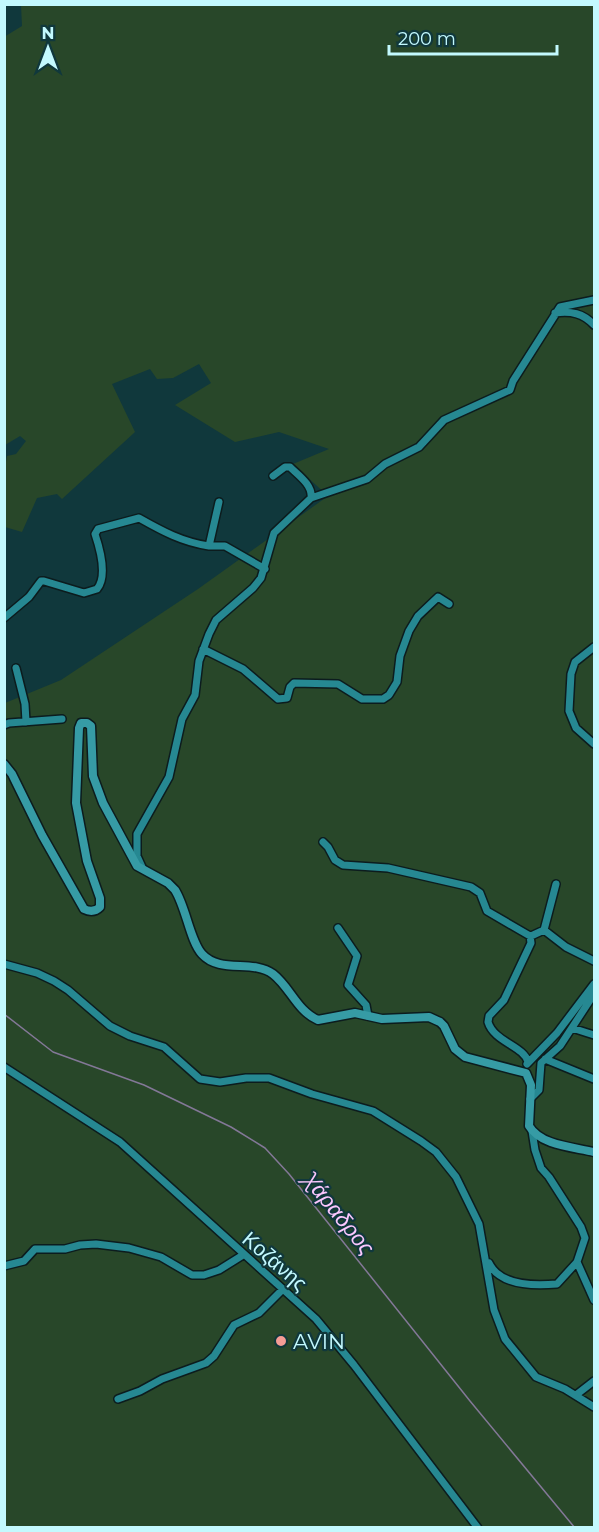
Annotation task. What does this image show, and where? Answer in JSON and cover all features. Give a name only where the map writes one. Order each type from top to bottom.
[{"type":"main road","points":[[4,764],[12,774],[42,835],[84,909],[97,910],[100,907],[100,898],[87,861],[75,794],[79,725],[84,722],[90,724],[93,776],[98,791],[137,866],[168,883],[175,890],[198,948],[207,958],[222,964],[256,968],[271,973],[304,1011],[318,1020],[355,1013],[382,1019],[407,1017],[435,1019],[444,1026],[455,1049],[465,1057],[523,1071],[529,1078],[529,1120],[532,1131],[537,1136],[549,1142],[594,1152]]},
{"type":"street","points":[[143,870],[137,856],[137,834],[169,777],[182,718],[195,695],[199,661],[203,649],[216,620],[253,588],[265,568],[274,533],[311,498],[367,478],[385,464],[419,447],[444,420],[510,390],[513,381],[555,313],[564,305],[594,300]]},
{"type":"street","points":[[555,313],[578,314],[589,319],[594,325]]},
{"type":"street","points":[[273,476],[290,466],[310,488],[311,498]]},
{"type":"street","points":[[209,546],[219,502]]},
{"type":"street","points":[[4,618],[29,597],[41,581],[84,593],[97,589],[102,580],[100,548],[95,534],[98,529],[139,518],[174,537],[191,543],[225,546],[265,568]]},
{"type":"street","points":[[203,649],[243,669],[278,699],[287,698],[291,684],[338,684],[362,699],[383,699],[389,695],[398,682],[400,656],[409,631],[418,616],[438,597],[449,604]]},
{"type":"street","points":[[594,647],[575,662],[569,711],[576,728],[594,744]]},
{"type":"street","points":[[16,668],[26,709],[26,722]]},
{"type":"street","points":[[4,725],[62,719]]},
{"type":"street","points":[[323,842],[335,860],[343,865],[388,868],[473,888],[481,894],[487,911],[531,936]]},
{"type":"street","points":[[531,936],[543,930],[556,884]]},
{"type":"street","points":[[338,928],[357,956],[348,985],[366,1005],[368,1016]]},
{"type":"street","points":[[543,930],[566,947],[594,962]]},
{"type":"street","points":[[528,1062],[525,1054],[495,1034],[488,1022],[489,1016],[507,993],[531,943],[531,936]]},
{"type":"street","points":[[4,964],[37,973],[54,981],[110,1026],[130,1036],[164,1047],[200,1079],[220,1082],[246,1078],[269,1078],[312,1094],[380,1114],[422,1141],[436,1152],[456,1178],[479,1224],[494,1310],[505,1339],[536,1377],[576,1395],[594,1407]]},
{"type":"street","points":[[523,1071],[528,1062],[557,1033],[594,984]]},
{"type":"street","points":[[530,1100],[539,1090],[539,1068],[545,1059],[560,1046],[594,994]]},
{"type":"street","points":[[572,1028],[594,1035]]},
{"type":"street","points":[[545,1059],[594,1079]]},
{"type":"street","name":"Κοζάνης","points":[[4,1067],[120,1142],[316,1319],[478,1527]]},
{"type":"street","points":[[485,1254],[493,1271],[501,1277],[528,1284],[557,1284],[577,1262],[585,1238],[584,1233],[541,1168],[532,1131]]},
{"type":"street","points":[[4,1266],[25,1260],[35,1249],[65,1249],[86,1244],[144,1251],[161,1257],[192,1275],[212,1272],[243,1255]]},
{"type":"street","points":[[577,1262],[594,1300]]},
{"type":"street","points":[[118,1399],[140,1391],[162,1379],[206,1363],[214,1356],[234,1325],[259,1313],[283,1289]]},
{"type":"street","points":[[576,1395],[594,1382]]},
{"type":"green space","points":[[21,5],[594,5],[594,1527],[5,1527],[5,703],[61,680],[198,589],[328,496],[293,464],[329,449],[279,432],[235,442],[175,405],[211,383],[199,364],[173,378],[157,379],[150,369],[112,384],[135,432],[62,499],[57,494],[37,498],[22,532],[5,527],[4,473],[7,456],[16,454],[26,441],[20,436],[5,445],[4,37],[22,26]]},
{"type":"waterway","name":"Χάραδρος","points":[[4,1014],[53,1052],[144,1085],[231,1127],[265,1148],[289,1174],[470,1401],[575,1528]]},
{"type":"place","name":"AVIN","points":[[281,1341]]}]
